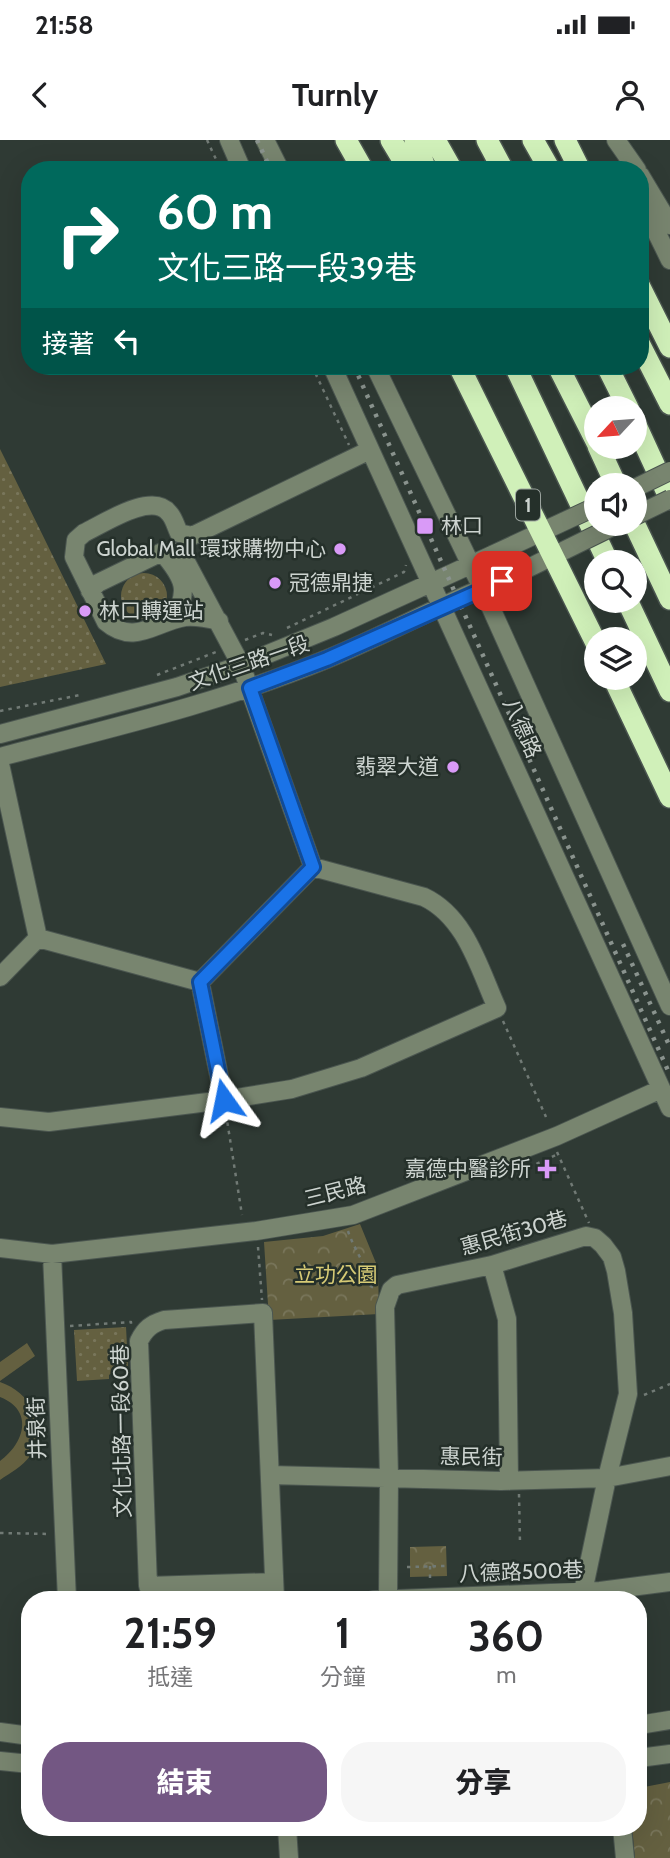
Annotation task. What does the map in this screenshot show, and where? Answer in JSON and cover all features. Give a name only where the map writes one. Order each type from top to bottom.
[{"type":"highway","points":[[346,140],[358,161]]},
{"type":"highway","points":[[391,140],[404,161]]},
{"type":"highway","points":[[415,140],[423,161]]},
{"type":"highway","points":[[435,140],[447,161]]},
{"type":"highway","points":[[486,140],[498,161]]},
{"type":"highway","points":[[533,140],[545,161]]},
{"type":"highway","points":[[565,140],[576,161]]},
{"type":"highway","points":[[649,305],[670,347]]},
{"type":"highway","points":[[649,363],[670,404]]},
{"type":"highway","name":"1","points":[[463,375],[588,627]]},
{"type":"highway","points":[[518,375],[602,550]]},
{"type":"highway","points":[[562,375],[584,419]]},
{"type":"highway","points":[[612,375],[622,396]]},
{"type":"highway","points":[[648,452],[670,499]]},
{"type":"highway","points":[[641,536],[670,599]]},
{"type":"highway","points":[[633,613],[670,691]]},
{"type":"highway","points":[[619,690],[670,797]]},
{"type":"street","points":[[229,140],[239,161]]},
{"type":"street","points":[[265,140],[276,161]]},
{"type":"street","points":[[614,140],[622,161]]},
{"type":"street","points":[[614,140],[630,161]]},
{"type":"street","points":[[649,190],[670,225]]},
{"type":"street","points":[[649,217],[670,260]]},
{"type":"street","name":"八德路","points":[[336,375],[670,1108]]},
{"type":"street","name":"八德路","points":[[379,375],[471,564],[670,1006]]},
{"type":"street","points":[[219,621],[200,617],[172,620],[141,632],[124,633],[115,630],[106,622],[74,557],[76,540],[84,533],[143,505],[169,512],[179,533],[192,536],[370,450]]},
{"type":"street","points":[[647,482],[670,471]]},
{"type":"street","points":[[647,510],[670,499]]},
{"type":"street","name":"文化三路一段","points":[[0,734],[177,687],[241,665],[334,627],[584,512]]},
{"type":"street","name":"文化三路一段","points":[[0,757],[175,712],[250,688],[327,659],[502,581],[594,536]]},
{"type":"street","points":[[90,591],[98,583],[162,552],[173,552],[184,558],[241,665],[313,867]]},
{"type":"street","points":[[162,552],[173,565],[184,586],[182,605],[172,620]]},
{"type":"street","points":[[0,764],[38,938]]},
{"type":"street","points":[[200,982],[313,867]]},
{"type":"street","points":[[0,1118],[49,1122],[292,1089],[361,1068],[497,1008],[464,936],[453,918],[440,905],[424,897],[313,867]]},
{"type":"street","points":[[38,938],[200,982]]},
{"type":"street","points":[[0,977],[38,938]]},
{"type":"street","points":[[200,982],[224,1100]]},
{"type":"street","name":"三民路","points":[[0,1248],[52,1254],[257,1231],[353,1215],[556,1136],[661,1089]]},
{"type":"street","name":"惠民街30巷","points":[[397,1285],[492,1265],[586,1236],[596,1238],[612,1257],[623,1313],[628,1394],[583,1591]]},
{"type":"street","name":"井泉街","points":[[52,1254],[67,1591]]},
{"type":"street","points":[[492,1265],[507,1319],[514,1487]]},
{"type":"street","points":[[388,1591],[389,1477],[385,1307],[391,1290],[397,1285]]},
{"type":"street","name":"文化北路一段60巷","points":[[149,1591],[139,1342],[144,1330],[164,1320],[263,1313],[274,1591]]},
{"type":"street","name":"惠民街","points":[[270,1475],[389,1477],[514,1487],[607,1478],[670,1466]]},
{"type":"street","name":"八德路500巷","points":[[592,1591],[670,1582]]},
{"type":"street","points":[[647,1724],[670,1720]]},
{"type":"street","points":[[0,1732],[21,1735]]},
{"type":"street","points":[[647,1757],[670,1754]]},
{"type":"street","points":[[0,1761],[21,1763]]},
{"type":"street","points":[[288,1836],[289,1858]]},
{"type":"street","points":[[623,1836],[625,1858]]},
{"type":"path","points":[[207,140],[217,161]]},
{"type":"path","points":[[283,630],[404,572]]},
{"type":"path","points":[[156,676],[263,633],[271,636]]},
{"type":"path","points":[[0,711],[92,693]]},
{"type":"path","points":[[497,1008],[546,1117]]},
{"type":"path","points":[[224,1100],[242,1215]]},
{"type":"path","points":[[555,1146],[596,1238]]},
{"type":"path","points":[[521,1171],[558,1154]]},
{"type":"path","points":[[346,1226],[367,1270],[368,1283],[372,1287],[397,1285]]},
{"type":"path","points":[[257,1240],[263,1313]]},
{"type":"path","points":[[70,1326],[131,1322],[131,1326]]},
{"type":"path","points":[[514,1487],[520,1543]]},
{"type":"path","points":[[0,1533],[53,1534]]},
{"type":"path","points":[[430,1566],[430,1581]]},
{"type":"path","points":[[407,1567],[446,1566]]},
{"type":"green space","points":[[0,449],[15,479],[106,664],[0,687]]},
{"type":"green space","points":[[144,573],[160,580],[167,596],[160,612],[144,619],[128,612],[121,596],[128,580]]},
{"type":"green space","name":"立功公園","points":[[360,1224],[378,1268],[379,1314],[269,1320],[264,1242],[323,1236]]},
{"type":"green space","points":[[126,1327],[128,1366],[119,1367],[109,1375],[109,1379],[77,1381],[74,1330]]},
{"type":"green space","points":[[27,1343],[35,1356],[0,1381],[0,1362]]},
{"type":"green space","points":[[0,1382],[11,1387],[28,1402],[34,1412],[38,1433],[36,1445],[27,1460],[0,1480],[0,1461],[9,1454],[20,1436],[22,1418],[11,1403],[0,1397]]},
{"type":"green space","points":[[446,1546],[447,1576],[410,1577],[410,1547]]},
{"type":"green space","points":[[670,1782],[670,1858],[635,1858],[633,1836],[647,1836],[647,1786]]},
{"type":"railway","points":[[257,140],[267,161]]},
{"type":"railway","points":[[358,375],[670,1075]]},
{"type":"railway","points":[[623,944],[670,1047]]},
{"type":"place","name":"林口","points":[[425,526]]},
{"type":"place","name":"Global Mall 環球購物中心","points":[[340,549]]},
{"type":"place","name":"冠德鼎捷","points":[[275,583]]},
{"type":"place","name":"林口轉運站","points":[[85,611]]},
{"type":"place","name":"翡翠大道","points":[[453,767]]},
{"type":"place","name":"嘉德中醫診所","points":[[547,1169]]},
{"type":"route","points":[[224,1100],[200,982],[313,867],[250,688],[327,659],[502,581]]}]
